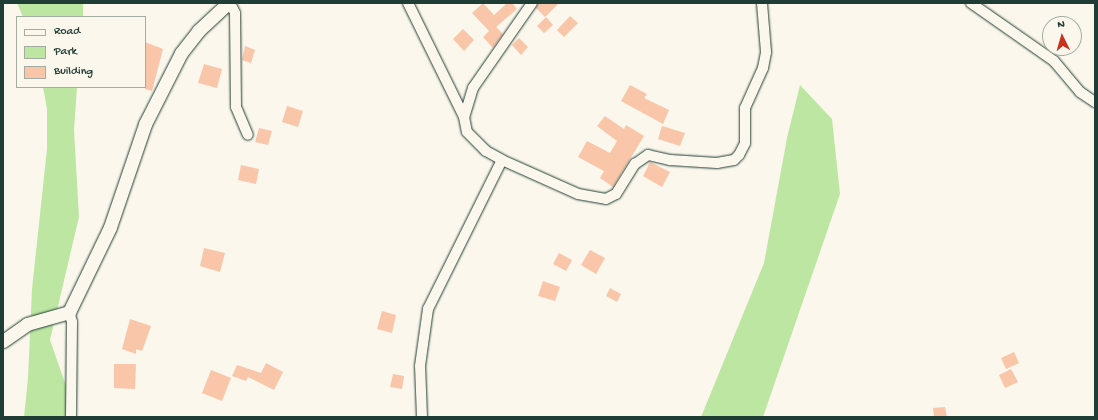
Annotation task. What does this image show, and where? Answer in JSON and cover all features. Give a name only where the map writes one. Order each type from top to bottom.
[{"type":"street","points":[[3,341],[27,324],[68,312],[110,227],[145,124],[181,53],[198,31],[229,3],[235,13],[236,107],[248,135]]},
{"type":"street","points":[[408,3],[464,117],[465,126],[471,138],[486,151],[502,160],[578,194],[606,199],[616,194],[635,164],[648,155],[670,160],[717,163],[734,160],[743,150],[746,108],[763,68],[766,52],[762,3]]},
{"type":"street","points":[[464,117],[479,75],[510,38],[532,3]]},
{"type":"street","points":[[971,3],[1054,61],[1080,92],[1095,102]]},
{"type":"street","points":[[422,417],[420,366],[428,309],[502,160]]},
{"type":"street","points":[[68,312],[72,322],[71,417]]},
{"type":"green space","points":[[17,3],[83,3],[83,16],[23,16]]},
{"type":"green space","points":[[800,85],[832,119],[840,194],[763,417],[701,417],[764,263],[787,138]]},
{"type":"green space","points":[[43,88],[77,88],[74,130],[79,217],[50,340],[77,417],[24,417],[28,378],[32,289],[47,149],[47,109]]},
{"type":"building","points":[[483,3],[494,15],[507,3],[512,3],[517,9],[496,27],[503,34],[493,48],[483,37],[489,31],[472,13]]},
{"type":"building","points":[[538,3],[559,3],[545,17],[536,8]]},
{"type":"building","points":[[570,16],[578,23],[564,37],[557,30]]},
{"type":"building","points":[[546,17],[553,25],[544,33],[537,26]]},
{"type":"building","points":[[463,29],[474,40],[464,51],[453,39]]},
{"type":"building","points":[[519,38],[528,47],[521,55],[512,45]]},
{"type":"building","points":[[146,42],[163,49],[152,91],[145,89]]},
{"type":"building","points":[[245,46],[255,50],[251,63],[242,60]]},
{"type":"building","points":[[204,64],[222,69],[217,88],[198,83]]},
{"type":"building","points":[[630,85],[647,94],[644,98],[669,110],[663,124],[621,101]]},
{"type":"building","points":[[287,106],[303,111],[298,127],[282,122]]},
{"type":"building","points":[[605,116],[624,129],[626,125],[644,136],[613,187],[600,178],[604,171],[578,157],[587,141],[610,153],[617,141],[597,126]]},
{"type":"building","points":[[662,126],[685,133],[680,146],[658,139]]},
{"type":"building","points":[[259,128],[272,131],[268,145],[255,142]]},
{"type":"building","points":[[650,162],[670,172],[662,187],[643,176]]},
{"type":"building","points":[[241,165],[259,169],[256,184],[238,180]]},
{"type":"building","points":[[204,248],[225,253],[220,272],[200,266]]},
{"type":"building","points":[[590,250],[605,258],[596,274],[581,265]]},
{"type":"building","points":[[559,253],[572,260],[566,271],[553,264]]},
{"type":"building","points":[[543,281],[560,287],[555,301],[538,296]]},
{"type":"building","points":[[610,288],[621,294],[617,302],[606,296]]},
{"type":"building","points":[[382,311],[396,315],[392,333],[377,329]]},
{"type":"building","points":[[130,319],[151,326],[142,351],[136,349],[136,354],[122,349]]},
{"type":"building","points":[[1014,352],[1019,363],[1006,369],[1001,358]]},
{"type":"building","points":[[266,363],[283,372],[274,390],[248,377],[246,381],[232,376],[237,365],[261,373]]},
{"type":"building","points":[[114,364],[136,364],[135,389],[114,388]]},
{"type":"building","points":[[1011,369],[1018,382],[1005,388],[999,375]]},
{"type":"building","points":[[211,370],[231,378],[222,401],[202,393]]},
{"type":"building","points":[[393,374],[404,376],[402,389],[390,387]]},
{"type":"building","points":[[945,407],[947,417],[934,417],[933,408]]}]
